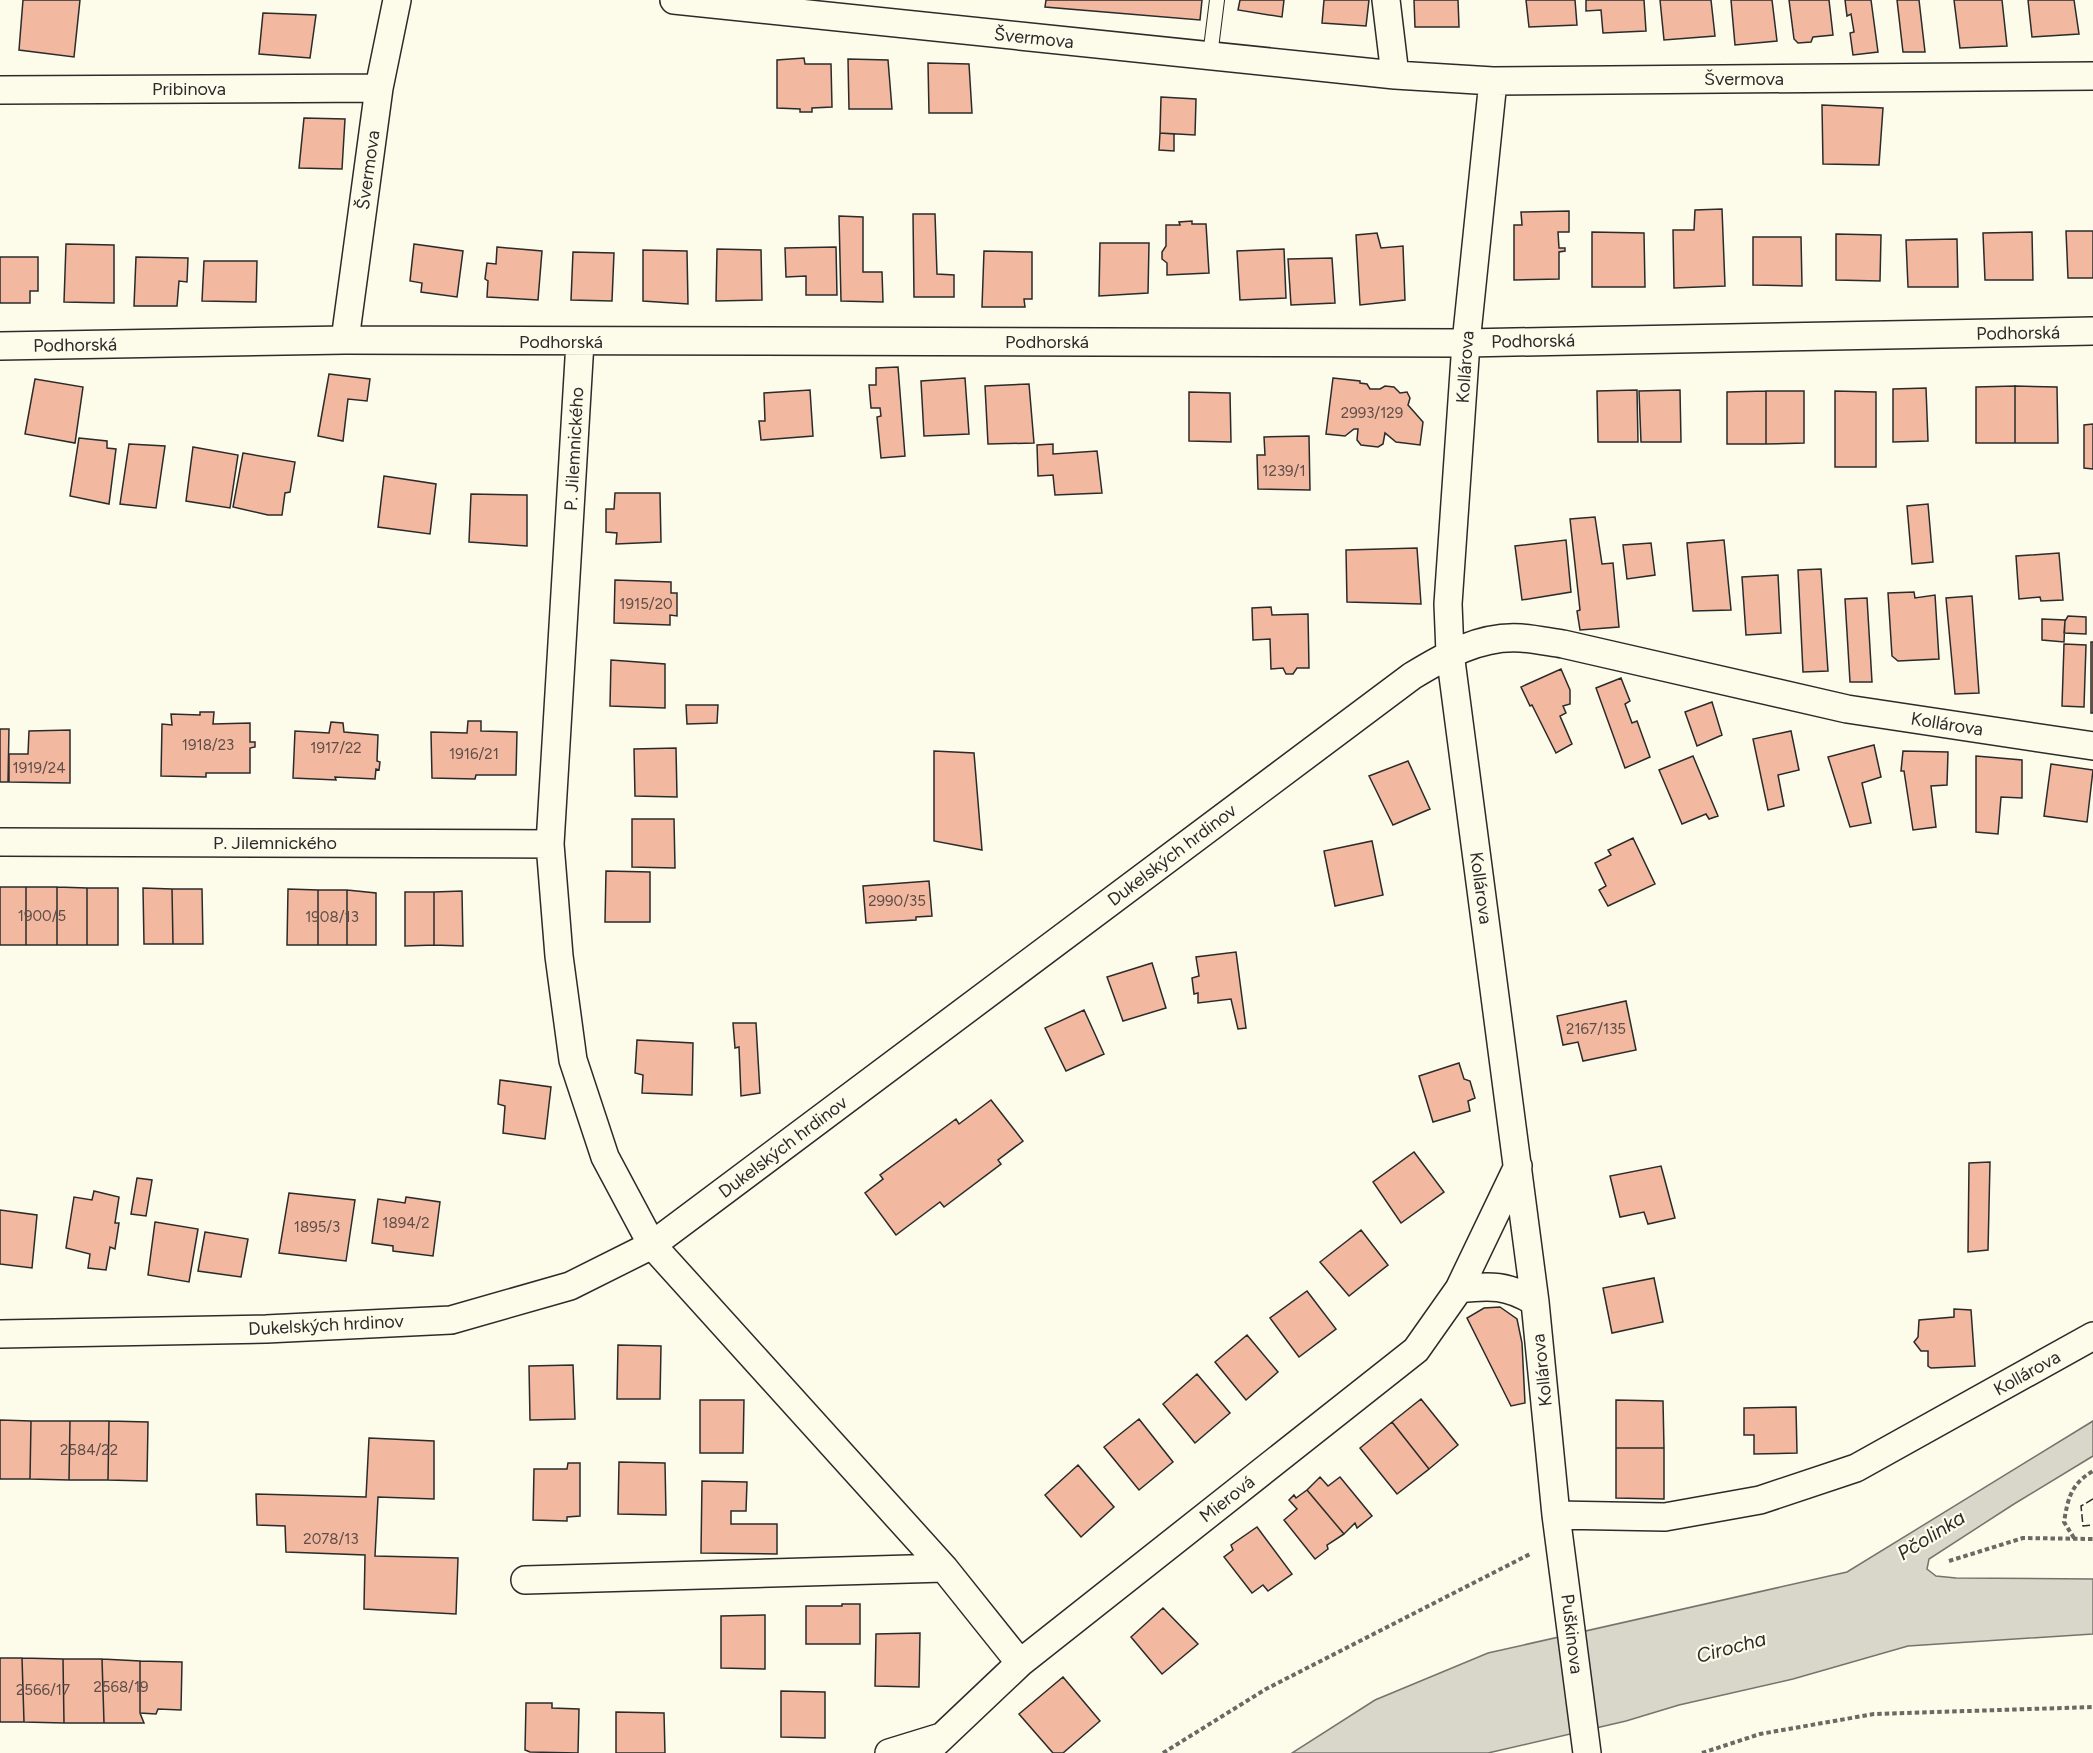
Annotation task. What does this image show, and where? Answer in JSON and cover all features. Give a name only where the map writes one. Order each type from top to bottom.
[{"type":"street","name":"Švermova","points":[[345,340],[379,88],[397,0]]},
{"type":"street","name":"Švermova","points":[[674,0],[1395,75],[1493,81],[2093,76]]},
{"type":"street","points":[[1386,0],[1395,75]]},
{"type":"street","name":"Kollárova","points":[[1493,81],[1466,343],[1448,604],[1450,653],[1535,1302],[1558,1532],[1665,1517],[1760,1500],[1856,1468],[2093,1336]]},
{"type":"street","name":"Pribinova","points":[[0,90],[379,88]]},
{"type":"street","name":"Podhorská","points":[[0,346],[345,340],[1466,343],[2093,331]]},
{"type":"street","name":"P. Jilemnického","points":[[580,342],[550,844],[559,956],[573,1060],[605,1157],[652,1245],[944,1568],[1020,1663]]},
{"type":"street","name":"Kollárova","points":[[1450,653],[1483,641],[1530,639],[1563,644],[1847,709],[2093,746]]},
{"type":"street","name":"Dukelských hrdinov","points":[[0,1334],[266,1329],[451,1320],[570,1286],[652,1245],[1412,676],[1450,653]]},
{"type":"street","name":"P. Jilemnického","points":[[0,842],[550,844]]},
{"type":"street","name":"Mierová","points":[[933,1745],[1020,1663],[1416,1350],[1459,1289],[1518,1166]]},
{"type":"street","points":[[1459,1289],[1484,1286],[1516,1290],[1535,1302]]},
{"type":"street","name":"Puškinova","points":[[1558,1532],[1587,1753]]},
{"type":"street","points":[[525,1580],[944,1568]]},
{"type":"street","points":[[889,1753],[933,1745]]},
{"type":"lane","points":[[1210,56],[1217,0]]},
{"type":"path","points":[[2075,1538],[2064,1522],[2069,1495],[2082,1477],[2093,1471]]},
{"type":"path","points":[[1163,1753],[1266,1689],[1558,1532]]},
{"type":"path","points":[[1949,1561],[2023,1538],[2093,1539]]},
{"type":"path","points":[[1702,1753],[1760,1734],[1874,1714],[2093,1707]]},
{"type":"water","points":[[2093,1421],[2093,1456],[1929,1559],[1927,1569],[1936,1576],[1956,1578],[2093,1579],[2093,1634],[1908,1646],[1793,1679],[1488,1753],[1292,1753],[1375,1700],[1488,1653],[1847,1572]]},
{"type":"building","points":[[23,0],[80,0],[74,57],[19,50]]},
{"type":"building","points":[[1046,0],[1202,0],[1200,20],[1045,7]]},
{"type":"building","points":[[1240,0],[1284,0],[1282,17],[1238,10]]},
{"type":"building","points":[[1324,0],[1369,0],[1366,26],[1322,23]]},
{"type":"building","points":[[1414,0],[1458,0],[1459,27],[1415,27]]},
{"type":"building","points":[[1526,0],[1575,0],[1577,25],[1529,27]]},
{"type":"building","points":[[1586,0],[1644,0],[1646,31],[1603,33],[1601,10],[1586,11]]},
{"type":"building","points":[[1660,0],[1711,0],[1715,36],[1664,40]]},
{"type":"building","points":[[1731,0],[1772,0],[1777,41],[1735,45]]},
{"type":"building","points":[[1789,0],[1829,0],[1833,35],[1813,37],[1811,42],[1798,43],[1794,39]]},
{"type":"building","points":[[1845,0],[1871,0],[1878,52],[1853,55],[1850,33],[1854,32],[1851,14],[1847,16]]},
{"type":"building","points":[[1897,0],[1919,0],[1925,52],[1903,52]]},
{"type":"building","points":[[1954,0],[2002,0],[2007,46],[1960,48]]},
{"type":"building","points":[[2028,0],[2074,0],[2079,34],[2032,37]]},
{"type":"building","points":[[263,13],[316,15],[310,58],[259,54]]},
{"type":"building","points":[[804,58],[805,64],[831,64],[832,107],[812,108],[812,112],[777,108],[777,60]]},
{"type":"building","points":[[848,59],[888,60],[892,109],[849,109]]},
{"type":"building","points":[[928,63],[969,64],[972,113],[929,113]]},
{"type":"building","points":[[1161,97],[1196,99],[1195,135],[1160,133]]},
{"type":"building","points":[[1822,105],[1883,108],[1879,165],[1823,164]]},
{"type":"building","points":[[304,118],[345,119],[342,169],[299,168]]},
{"type":"building","points":[[1160,133],[1174,134],[1174,151],[1159,150]]},
{"type":"building","points":[[1722,209],[1725,286],[1674,288],[1673,230],[1694,230],[1695,210]]},
{"type":"building","points":[[1569,211],[1569,232],[1558,232],[1559,248],[1565,248],[1565,251],[1559,252],[1559,279],[1514,280],[1514,225],[1522,225],[1521,212]]},
{"type":"building","points":[[913,214],[935,214],[937,274],[954,275],[954,297],[914,297]]},
{"type":"building","points":[[839,216],[863,217],[863,272],[882,272],[883,302],[841,301]]},
{"type":"building","points":[[1192,221],[1192,224],[1206,224],[1209,273],[1167,275],[1167,263],[1162,259],[1162,252],[1166,246],[1166,225],[1180,225],[1179,222]]},
{"type":"building","points":[[2066,231],[2093,231],[2093,278],[2068,278]]},
{"type":"building","points":[[1592,232],[1644,233],[1645,287],[1592,287]]},
{"type":"building","points":[[2032,232],[2033,280],[1985,280],[1983,233]]},
{"type":"building","points":[[1377,233],[1381,248],[1403,246],[1405,300],[1360,305],[1356,235]]},
{"type":"building","points":[[1836,234],[1881,235],[1880,281],[1836,280]]},
{"type":"building","points":[[1753,237],[1801,237],[1802,286],[1753,285]]},
{"type":"building","points":[[1957,239],[1958,287],[1908,287],[1906,240]]},
{"type":"building","points":[[1100,243],[1149,243],[1148,293],[1099,296]]},
{"type":"building","points":[[66,244],[114,245],[114,303],[64,302]]},
{"type":"building","points":[[414,244],[463,251],[457,297],[421,292],[422,283],[410,281]]},
{"type":"building","points":[[497,247],[542,251],[538,300],[487,297],[488,281],[485,279],[487,263],[496,264]]},
{"type":"building","points":[[836,247],[837,295],[806,295],[806,276],[786,277],[785,248]]},
{"type":"building","points":[[717,249],[761,250],[762,300],[716,301]]},
{"type":"building","points":[[1284,249],[1286,298],[1240,300],[1237,251]]},
{"type":"building","points":[[643,250],[687,251],[688,304],[643,301]]},
{"type":"building","points":[[984,251],[1032,252],[1032,299],[1024,299],[1025,307],[982,307]]},
{"type":"building","points":[[573,252],[614,253],[612,301],[571,300]]},
{"type":"building","points":[[0,257],[38,257],[38,291],[30,291],[30,303],[0,303]]},
{"type":"building","points":[[136,257],[188,258],[187,282],[179,281],[177,306],[134,306]]},
{"type":"building","points":[[1332,258],[1335,303],[1291,305],[1288,259]]},
{"type":"building","points":[[204,261],[257,261],[256,302],[202,301]]},
{"type":"building","points":[[898,367],[905,456],[881,458],[877,417],[881,416],[880,408],[871,408],[869,385],[876,385],[876,368]]},
{"type":"building","points":[[329,374],[370,379],[367,401],[348,399],[343,441],[318,436]]},
{"type":"building","points":[[965,378],[969,434],[924,436],[921,381]]},
{"type":"building","points":[[1333,378],[1360,381],[1360,383],[1367,384],[1370,389],[1380,389],[1385,386],[1394,387],[1400,393],[1407,392],[1410,398],[1408,405],[1423,422],[1420,445],[1396,442],[1385,433],[1383,444],[1378,447],[1361,445],[1357,440],[1358,429],[1354,429],[1345,436],[1326,434]]},
{"type":"building","points":[[35,379],[83,387],[75,443],[25,434]]},
{"type":"building","points":[[1029,384],[1034,443],[988,444],[985,386]]},
{"type":"building","points":[[2015,386],[2057,387],[2058,443],[2015,443]]},
{"type":"building","points":[[2015,386],[2015,443],[1976,443],[1976,387]]},
{"type":"building","points":[[1926,388],[1928,441],[1893,442],[1893,389]]},
{"type":"building","points":[[810,390],[813,436],[761,440],[759,421],[765,421],[764,393]]},
{"type":"building","points":[[1637,390],[1638,442],[1598,442],[1597,391]]},
{"type":"building","points":[[1680,390],[1681,442],[1641,442],[1639,391]]},
{"type":"building","points":[[1766,391],[1766,444],[1727,444],[1727,392]]},
{"type":"building","points":[[1766,391],[1804,391],[1804,443],[1766,444]]},
{"type":"building","points":[[1835,391],[1876,392],[1876,467],[1835,467]]},
{"type":"building","points":[[1189,392],[1230,393],[1231,442],[1189,441]]},
{"type":"building","points":[[2093,424],[2093,469],[2084,468],[2084,425]]},
{"type":"building","points":[[1309,436],[1310,490],[1258,489],[1257,455],[1265,455],[1264,437]]},
{"type":"building","points":[[79,438],[107,441],[107,448],[116,449],[109,504],[70,496]]},
{"type":"building","points":[[129,444],[165,446],[156,508],[120,504]]},
{"type":"building","points":[[1053,444],[1053,454],[1097,451],[1102,493],[1055,495],[1053,475],[1038,476],[1037,445]]},
{"type":"building","points":[[193,447],[238,455],[230,508],[186,501]]},
{"type":"building","points":[[243,453],[295,462],[290,492],[285,493],[282,515],[268,515],[233,507]]},
{"type":"building","points":[[384,476],[436,484],[430,534],[378,527]]},
{"type":"building","points":[[615,493],[660,493],[661,542],[616,544],[617,533],[606,532],[606,509],[614,509]]},
{"type":"building","points":[[471,494],[527,495],[527,546],[469,542]]},
{"type":"building","points":[[1928,504],[1933,562],[1912,564],[1907,506]]},
{"type":"building","points":[[1595,517],[1602,564],[1613,563],[1619,627],[1580,630],[1570,519]]},
{"type":"building","points":[[1566,540],[1571,592],[1522,600],[1515,546]]},
{"type":"building","points":[[1724,540],[1731,610],[1693,611],[1687,543]]},
{"type":"building","points":[[1651,543],[1655,575],[1627,579],[1623,545]]},
{"type":"building","points":[[1417,548],[1421,604],[1347,602],[1346,550]]},
{"type":"building","points":[[2059,553],[2063,600],[2041,601],[2040,597],[2019,599],[2016,556]]},
{"type":"building","points":[[1821,569],[1828,671],[1803,672],[1798,570]]},
{"type":"building","points":[[1778,575],[1781,633],[1746,635],[1742,577]]},
{"type":"building","points":[[615,580],[671,582],[671,593],[677,593],[677,616],[670,615],[670,625],[614,623]]},
{"type":"building","points":[[1914,592],[1915,598],[1935,595],[1939,659],[1898,661],[1892,656],[1888,593]]},
{"type":"building","points":[[1972,596],[1979,693],[1955,694],[1946,598]]},
{"type":"building","points":[[1867,598],[1872,682],[1850,682],[1845,599]]},
{"type":"building","points":[[1271,607],[1272,615],[1308,614],[1309,668],[1297,668],[1293,674],[1286,674],[1283,668],[1271,669],[1270,639],[1253,640],[1252,608]]},
{"type":"building","points":[[2068,616],[2086,617],[2086,634],[2064,633]]},
{"type":"building","points":[[2042,619],[2065,620],[2064,642],[2042,640]]},
{"type":"building","points":[[2091,642],[2093,642],[2093,713],[2091,713]]},
{"type":"building","points":[[2064,644],[2086,645],[2084,707],[2062,706]]},
{"type":"building","points":[[611,660],[665,664],[665,708],[610,706]]},
{"type":"building","points":[[1561,669],[1570,690],[1570,704],[1563,706],[1566,713],[1560,716],[1572,744],[1556,753],[1521,687]]},
{"type":"building","points":[[1621,678],[1630,701],[1625,704],[1632,723],[1637,721],[1650,757],[1625,768],[1596,688]]},
{"type":"building","points":[[1712,702],[1722,735],[1697,746],[1685,712]]},
{"type":"building","points":[[686,705],[718,705],[717,723],[687,724]]},
{"type":"building","points":[[200,712],[214,712],[213,724],[250,723],[250,742],[255,742],[255,747],[250,748],[250,773],[206,773],[206,777],[161,776],[162,724],[172,725],[171,714],[200,715]]},
{"type":"building","points":[[468,721],[481,721],[481,731],[517,732],[516,775],[476,775],[475,779],[432,778],[431,732],[467,733]]},
{"type":"building","points":[[331,722],[343,723],[344,732],[378,735],[377,761],[380,762],[379,770],[376,769],[375,779],[293,778],[295,731],[329,733]]},
{"type":"building","points":[[0,729],[9,729],[8,782],[0,782]]},
{"type":"building","points":[[70,730],[70,783],[9,782],[9,754],[28,754],[29,731]]},
{"type":"building","points":[[1791,731],[1799,770],[1778,775],[1784,806],[1768,810],[1753,739]]},
{"type":"building","points":[[1874,745],[1881,777],[1862,783],[1871,823],[1850,827],[1828,757]]},
{"type":"building","points":[[676,748],[677,797],[635,796],[634,749]]},
{"type":"building","points":[[934,751],[974,753],[982,850],[934,841]]},
{"type":"building","points":[[1903,751],[1948,752],[1947,785],[1931,786],[1936,827],[1913,830],[1904,771],[1901,771]]},
{"type":"building","points":[[1693,756],[1718,816],[1709,819],[1706,814],[1682,824],[1659,770]]},
{"type":"building","points":[[1976,756],[2022,760],[2022,798],[2001,797],[1998,834],[1976,832]]},
{"type":"building","points":[[1408,761],[1430,809],[1393,825],[1369,776]]},
{"type":"building","points":[[2051,764],[2093,770],[2087,822],[2044,816]]},
{"type":"building","points":[[632,819],[674,819],[675,868],[632,867]]},
{"type":"building","points":[[1633,838],[1655,884],[1608,906],[1599,890],[1606,886],[1595,863],[1611,855],[1608,850]]},
{"type":"building","points":[[1372,841],[1383,895],[1335,906],[1324,851]]},
{"type":"building","points":[[606,871],[650,872],[650,922],[605,922]]},
{"type":"building","points":[[929,881],[932,916],[916,917],[916,920],[866,923],[863,886]]},
{"type":"building","points":[[0,887],[26,887],[26,945],[0,945]]},
{"type":"building","points":[[26,887],[57,887],[57,945],[26,945]]},
{"type":"building","points":[[57,887],[87,888],[87,945],[57,945]]},
{"type":"building","points":[[87,888],[118,888],[118,945],[87,945]]},
{"type":"building","points":[[143,888],[172,889],[173,944],[144,944]]},
{"type":"building","points":[[172,889],[202,889],[203,944],[173,944]]},
{"type":"building","points":[[288,889],[318,890],[318,945],[287,945]]},
{"type":"building","points":[[318,890],[347,890],[347,945],[318,945]]},
{"type":"building","points":[[347,890],[376,893],[376,945],[347,945]]},
{"type":"building","points":[[462,891],[463,946],[434,945],[434,892]]},
{"type":"building","points":[[405,892],[434,892],[434,945],[405,946]]},
{"type":"building","points":[[1236,952],[1246,1028],[1238,1029],[1231,999],[1198,1003],[1198,993],[1194,994],[1192,978],[1199,976],[1196,957]]},
{"type":"building","points":[[1152,963],[1166,1008],[1123,1021],[1107,977]]},
{"type":"building","points":[[1626,1001],[1636,1050],[1583,1061],[1578,1042],[1563,1045],[1557,1016]]},
{"type":"building","points":[[1084,1010],[1104,1054],[1066,1071],[1045,1028]]},
{"type":"building","points":[[733,1023],[756,1023],[760,1093],[741,1096],[739,1047],[735,1048]]},
{"type":"building","points":[[637,1040],[693,1043],[692,1095],[642,1093],[643,1075],[635,1073]]},
{"type":"building","points":[[1459,1063],[1464,1079],[1470,1081],[1475,1098],[1468,1101],[1470,1111],[1433,1122],[1419,1076]]},
{"type":"building","points":[[500,1080],[551,1087],[545,1139],[503,1133],[505,1106],[498,1104]]},
{"type":"building","points":[[991,1100],[1023,1141],[998,1160],[1001,1164],[944,1207],[940,1202],[896,1235],[865,1193],[883,1179],[880,1175],[956,1119],[959,1124]]},
{"type":"building","points":[[1414,1152],[1444,1192],[1401,1223],[1373,1182]]},
{"type":"building","points":[[1990,1162],[1988,1250],[1968,1252],[1969,1163]]},
{"type":"building","points":[[1661,1166],[1675,1218],[1648,1224],[1644,1212],[1620,1217],[1610,1176]]},
{"type":"building","points":[[137,1178],[152,1180],[146,1216],[131,1214]]},
{"type":"building","points":[[94,1191],[119,1197],[115,1223],[119,1223],[115,1249],[110,1247],[106,1270],[88,1268],[90,1254],[66,1248],[74,1197],[92,1200]]},
{"type":"building","points":[[289,1193],[355,1200],[346,1261],[279,1253]]},
{"type":"building","points":[[406,1197],[440,1202],[433,1256],[393,1251],[393,1246],[372,1243],[378,1199],[405,1203]]},
{"type":"building","points":[[0,1210],[37,1215],[32,1268],[0,1264]]},
{"type":"building","points":[[155,1222],[198,1229],[189,1282],[148,1275]]},
{"type":"building","points":[[1361,1230],[1388,1265],[1349,1296],[1320,1262]]},
{"type":"building","points":[[205,1232],[248,1239],[241,1277],[198,1271]]},
{"type":"building","points":[[1654,1278],[1663,1322],[1612,1333],[1603,1288]]},
{"type":"building","points":[[1307,1291],[1336,1329],[1299,1357],[1270,1318]]},
{"type":"building","points":[[1500,1307],[1517,1319],[1522,1343],[1525,1403],[1511,1406],[1467,1318],[1484,1308]]},
{"type":"building","points":[[1954,1309],[1971,1310],[1975,1366],[1931,1368],[1928,1366],[1928,1351],[1921,1351],[1914,1342],[1918,1337],[1919,1320],[1954,1317]]},
{"type":"building","points":[[1247,1335],[1278,1372],[1246,1400],[1215,1362]]},
{"type":"building","points":[[618,1345],[661,1346],[660,1399],[617,1399]]},
{"type":"building","points":[[573,1365],[575,1419],[530,1420],[529,1366]]},
{"type":"building","points":[[1197,1374],[1230,1413],[1195,1443],[1163,1404]]},
{"type":"building","points":[[1421,1399],[1458,1445],[1429,1469],[1392,1422]]},
{"type":"building","points":[[700,1400],[744,1400],[743,1453],[700,1453]]},
{"type":"building","points":[[1616,1400],[1663,1401],[1664,1448],[1616,1448]]},
{"type":"building","points":[[1796,1407],[1797,1453],[1754,1454],[1754,1435],[1744,1435],[1744,1408]]},
{"type":"building","points":[[1139,1419],[1173,1462],[1139,1490],[1104,1447]]},
{"type":"building","points":[[0,1420],[31,1421],[30,1479],[0,1479]]},
{"type":"building","points":[[31,1421],[70,1421],[69,1480],[30,1479]]},
{"type":"building","points":[[70,1421],[109,1421],[108,1480],[69,1480]]},
{"type":"building","points":[[109,1421],[148,1422],[147,1481],[108,1480]]},
{"type":"building","points":[[1392,1422],[1429,1469],[1397,1494],[1360,1448]]},
{"type":"building","points":[[369,1438],[434,1441],[434,1499],[378,1497],[375,1556],[458,1558],[456,1614],[364,1609],[365,1555],[286,1552],[285,1526],[257,1525],[256,1494],[366,1497]]},
{"type":"building","points":[[1616,1448],[1664,1448],[1664,1499],[1616,1498]]},
{"type":"building","points":[[619,1462],[665,1463],[666,1515],[618,1514]]},
{"type":"building","points":[[568,1463],[580,1463],[580,1516],[567,1517],[567,1521],[533,1520],[534,1469],[567,1469]]},
{"type":"building","points":[[1078,1465],[1114,1507],[1081,1537],[1045,1495]]},
{"type":"building","points":[[1320,1477],[1328,1486],[1340,1477],[1372,1516],[1357,1528],[1355,1523],[1344,1534],[1307,1490]]},
{"type":"building","points":[[702,1481],[747,1482],[746,1511],[731,1511],[731,1524],[777,1524],[777,1554],[701,1553]]},
{"type":"building","points":[[1307,1490],[1344,1534],[1327,1545],[1328,1549],[1315,1559],[1284,1520],[1297,1509],[1289,1500],[1294,1495],[1296,1498]]},
{"type":"building","points":[[1257,1527],[1292,1574],[1268,1591],[1263,1585],[1252,1593],[1224,1557],[1233,1550],[1231,1545]]},
{"type":"building","points":[[842,1604],[860,1604],[860,1644],[806,1644],[806,1606],[842,1606]]},
{"type":"building","points":[[1163,1608],[1198,1644],[1162,1674],[1131,1637]]},
{"type":"building","points":[[765,1615],[765,1669],[721,1668],[721,1616]]},
{"type":"building","points":[[920,1633],[919,1687],[875,1686],[876,1634]]},
{"type":"building","points":[[0,1658],[22,1658],[24,1722],[0,1722]]},
{"type":"building","points":[[22,1658],[63,1659],[64,1723],[24,1722]]},
{"type":"building","points":[[63,1659],[102,1659],[104,1723],[64,1723]]},
{"type":"building","points":[[102,1659],[140,1661],[140,1713],[144,1723],[104,1723]]},
{"type":"building","points":[[140,1661],[182,1662],[181,1710],[158,1709],[156,1714],[140,1713]]},
{"type":"building","points":[[1063,1677],[1100,1721],[1063,1753],[1053,1753],[1019,1714]]},
{"type":"building","points":[[781,1691],[825,1692],[825,1738],[781,1737]]},
{"type":"building","points":[[526,1703],[552,1703],[552,1708],[579,1709],[578,1753],[525,1750]]},
{"type":"building","points":[[616,1712],[664,1713],[665,1753],[616,1753]]},
{"type":"fence","points":[[2093,1499],[2081,1506],[2083,1526],[2093,1525]]},
{"type":"water label","name":"Pčolinka","points":[[1931,1535]]},
{"type":"water label","name":"Cirocha","points":[[1731,1647]]}]
